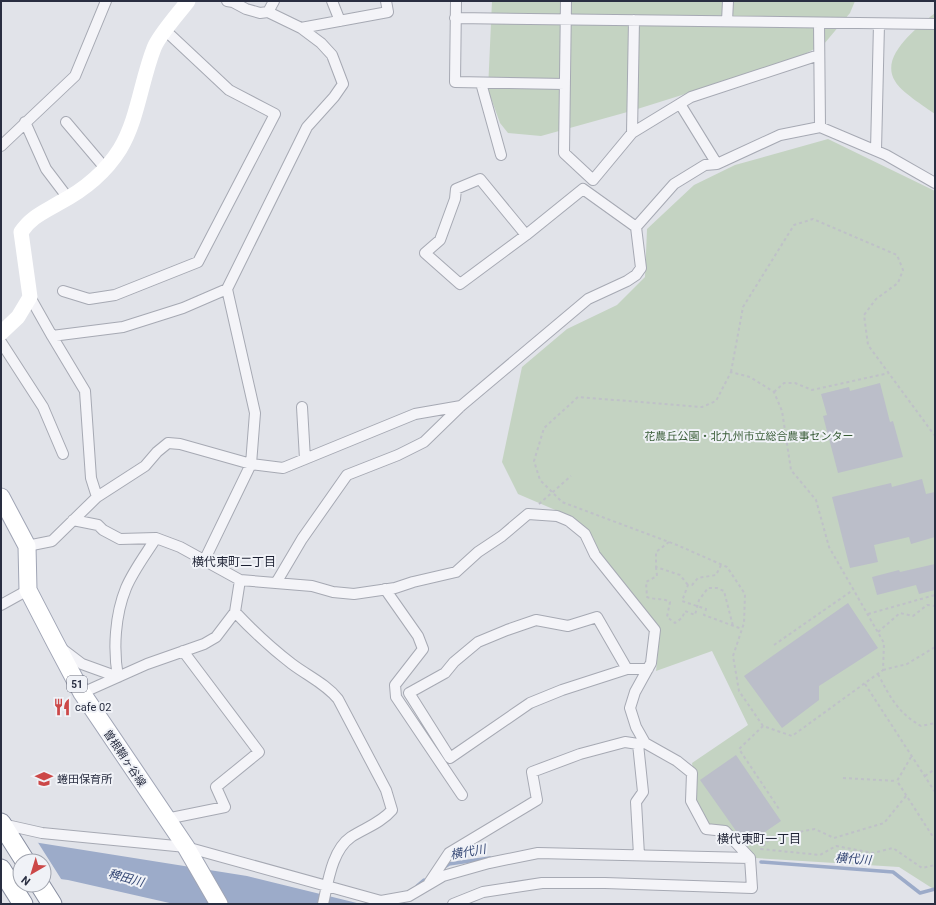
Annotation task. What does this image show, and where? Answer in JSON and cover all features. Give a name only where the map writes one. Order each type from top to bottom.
[{"type":"highway","points":[[2,828],[19,853]]},
{"type":"highway","points":[[2,828],[13,853]]},
{"type":"highway","points":[[1,869],[23,904]]},
{"type":"highway","points":[[1,885],[12,904]]},
{"type":"highway","points":[[36,893],[42,904]]},
{"type":"highway","points":[[45,893],[52,904]]},
{"type":"main road","name":"曽根鞘ヶ谷線","points":[[1,497],[27,546],[28,590],[82,693],[188,851],[219,904]]},
{"type":"street","points":[[1,146],[75,76],[106,1]]},
{"type":"street","points":[[97,497],[91,478],[85,391],[30,296],[21,232],[29,221],[37,215],[68,198],[93,181],[120,149],[131,127],[155,46],[188,1]]},
{"type":"street","points":[[205,559],[251,464],[255,413],[227,289],[308,127],[343,84],[332,55],[321,43],[301,28],[268,12],[260,13],[227,1]]},
{"type":"street","points":[[268,12],[274,1]]},
{"type":"street","points":[[332,1],[340,21]]},
{"type":"street","points":[[301,28],[388,12],[386,1]]},
{"type":"street","points":[[456,1],[454,82],[565,84]]},
{"type":"street","points":[[566,1],[564,153],[593,180],[632,133],[691,97],[820,55]]},
{"type":"street","points":[[727,21],[728,1]]},
{"type":"street","points":[[455,18],[935,24]]},
{"type":"street","points":[[632,133],[634,20]]},
{"type":"street","points":[[819,23],[820,127]]},
{"type":"street","points":[[876,150],[879,24]]},
{"type":"street","points":[[63,291],[89,299],[115,295],[198,262],[275,114],[229,90],[166,31]]},
{"type":"street","points":[[482,82],[501,155]]},
{"type":"street","points":[[680,104],[717,164]]},
{"type":"street","points":[[25,122],[46,169],[68,198]]},
{"type":"street","points":[[66,122],[105,168]]},
{"type":"street","points":[[636,227],[674,184],[705,165],[717,164],[780,135],[820,127],[876,150],[935,183]]},
{"type":"street","points":[[276,583],[302,539],[347,474],[398,455],[424,442],[461,406],[588,299],[627,281],[636,275],[641,268],[636,227],[583,189],[526,235],[460,284],[425,253],[440,240],[455,199],[456,189],[480,179],[526,235]]},
{"type":"street","points":[[52,336],[123,327],[183,308],[227,289]]},
{"type":"street","points":[[1,333],[18,317],[30,296]]},
{"type":"street","points":[[1,342],[43,407],[63,454]]},
{"type":"street","points":[[27,546],[52,541],[97,497],[145,466],[157,452],[168,443],[180,444],[251,464],[283,468],[415,414],[461,406]]},
{"type":"street","points":[[302,407],[305,459]]},
{"type":"street","points":[[73,520],[98,524],[103,530],[120,539],[156,538],[205,559],[240,580],[312,586],[333,592],[354,594],[385,589],[456,572],[478,552],[502,536],[528,514],[557,516],[569,521],[585,534],[595,555],[655,630],[651,663],[635,692],[630,708],[641,744],[643,792],[636,802],[639,855]]},
{"type":"street","points":[[118,677],[114,658],[119,615],[126,588],[156,538]]},
{"type":"street","points":[[82,693],[147,664],[204,644],[216,637],[235,612],[240,580]]},
{"type":"street","points":[[385,589],[418,636],[423,649],[395,685],[396,697],[462,795]]},
{"type":"street","points":[[1,606],[28,590]]},
{"type":"street","points":[[235,612],[280,656],[329,688],[338,700],[386,790],[392,810],[386,817],[350,838],[340,847],[326,888],[323,904]]},
{"type":"street","points":[[627,669],[597,617],[568,626],[536,620],[478,642],[454,662],[445,673],[409,693],[450,758],[530,703],[562,690],[627,669],[648,669]]},
{"type":"street","points":[[56,644],[82,664],[118,677]]},
{"type":"street","points":[[166,819],[225,807],[216,787],[259,752],[183,651]]},
{"type":"street","points":[[427,886],[449,853],[536,800],[532,772],[580,754],[625,742],[641,744],[677,761],[692,773],[691,801],[706,829],[725,831],[750,858],[752,888],[605,883],[542,883],[483,892],[453,904]]},
{"type":"street","points":[[2,828],[188,851],[326,888],[381,901],[409,896],[443,876],[488,863],[538,853],[750,858]]},
{"type":"path","points":[[935,436],[868,345],[864,314],[876,299],[898,283],[903,270],[897,254],[813,219],[794,225],[743,307],[731,372],[716,400],[702,407],[578,397],[544,428],[534,461],[540,480],[562,502],[669,542],[726,567],[745,594],[742,629],[733,656],[739,691],[763,726],[792,736],[883,670],[907,664],[935,647]]},
{"type":"path","points":[[731,372],[750,377],[774,392],[782,411],[791,470],[816,500],[829,547],[884,642],[883,670]]},
{"type":"path","points":[[774,392],[784,383],[795,383],[812,390],[889,373]]},
{"type":"path","points":[[528,514],[571,476]]},
{"type":"path","points":[[669,542],[656,552],[657,576],[646,582],[647,597],[658,600],[664,599],[670,602],[667,617],[675,623],[682,618],[685,611],[695,615],[699,600],[708,588],[717,588],[724,591],[733,626]]},
{"type":"path","points":[[721,564],[716,575],[698,578],[692,584],[688,585],[682,601],[706,609],[704,616],[742,629]]},
{"type":"path","points":[[656,566],[680,574],[688,585]]},
{"type":"path","points":[[774,644],[854,590]]},
{"type":"path","points":[[868,614],[935,594]]},
{"type":"path","points":[[878,632],[900,613],[913,616],[927,606],[935,606]]},
{"type":"path","points":[[878,674],[894,703],[907,718],[921,726],[935,723]]},
{"type":"path","points":[[865,684],[935,792]]},
{"type":"path","points":[[763,726],[739,749],[779,809]]},
{"type":"path","points":[[897,781],[912,756]]},
{"type":"path","points":[[925,776],[935,769]]},
{"type":"path","points":[[842,778],[897,781]]},
{"type":"path","points":[[897,781],[935,840]]},
{"type":"path","points":[[906,796],[884,823],[834,838],[815,829],[771,837],[762,849],[820,855],[836,846],[873,853],[893,848],[922,868],[935,865]]},
{"type":"green space","points":[[492,1],[855,1],[850,13],[824,44],[793,60],[631,111],[541,136],[508,133],[500,123],[488,90]]},
{"type":"green space","points":[[935,13],[935,114],[913,99],[902,89],[895,81],[891,71],[892,62],[896,52],[919,26]]},
{"type":"green space","name":"花農丘公園・北九州市立総合農事センター","points":[[828,139],[935,191],[935,890],[899,867],[755,858],[710,826],[694,802],[696,789],[692,763],[748,725],[712,651],[656,671],[660,632],[600,557],[593,537],[567,515],[518,494],[502,462],[522,367],[567,329],[617,305],[645,277],[647,229],[694,185],[735,165]]},
{"type":"water","name":"稗田川","points":[[27,841],[247,876],[361,904],[174,904],[68,880],[52,878],[52,853],[37,853]]},
{"type":"pier","points":[[1,835],[37,841],[45,853],[12,853],[12,875],[1,873]]},
{"type":"pier","points":[[52,865],[63,882],[52,880]]},
{"type":"building","points":[[880,383],[890,422],[893,421],[903,457],[838,473],[823,416],[827,415],[821,394],[849,387],[850,391]]},
{"type":"building","points":[[922,479],[926,494],[935,492],[935,537],[911,544],[909,537],[874,545],[878,562],[850,568],[832,497],[891,483],[892,487]]},
{"type":"building","points":[[935,564],[935,590],[919,594],[916,585],[877,595],[872,577],[899,570],[900,572]]},
{"type":"building","points":[[848,603],[878,648],[819,686],[819,700],[782,728],[744,676]]},
{"type":"building","points":[[736,755],[781,821],[746,845],[700,780]]},
{"type":"waterway","name":"横代川","points":[[443,868],[449,864],[490,858]]},
{"type":"waterway","name":"横代川","points":[[761,862],[893,872],[920,893],[935,889]]},
{"type":"waterway","name":"横代川","points":[[417,886],[424,880]]},
{"type":"place","name":"cafe 02","points":[[62,707]]},
{"type":"place","name":"蜷田保育所","points":[[44,779]]},
{"type":"district","name":"横代東町二丁目","points":[[234,562]]},
{"type":"district","name":"横代東町一丁目","points":[[759,839]]}]
